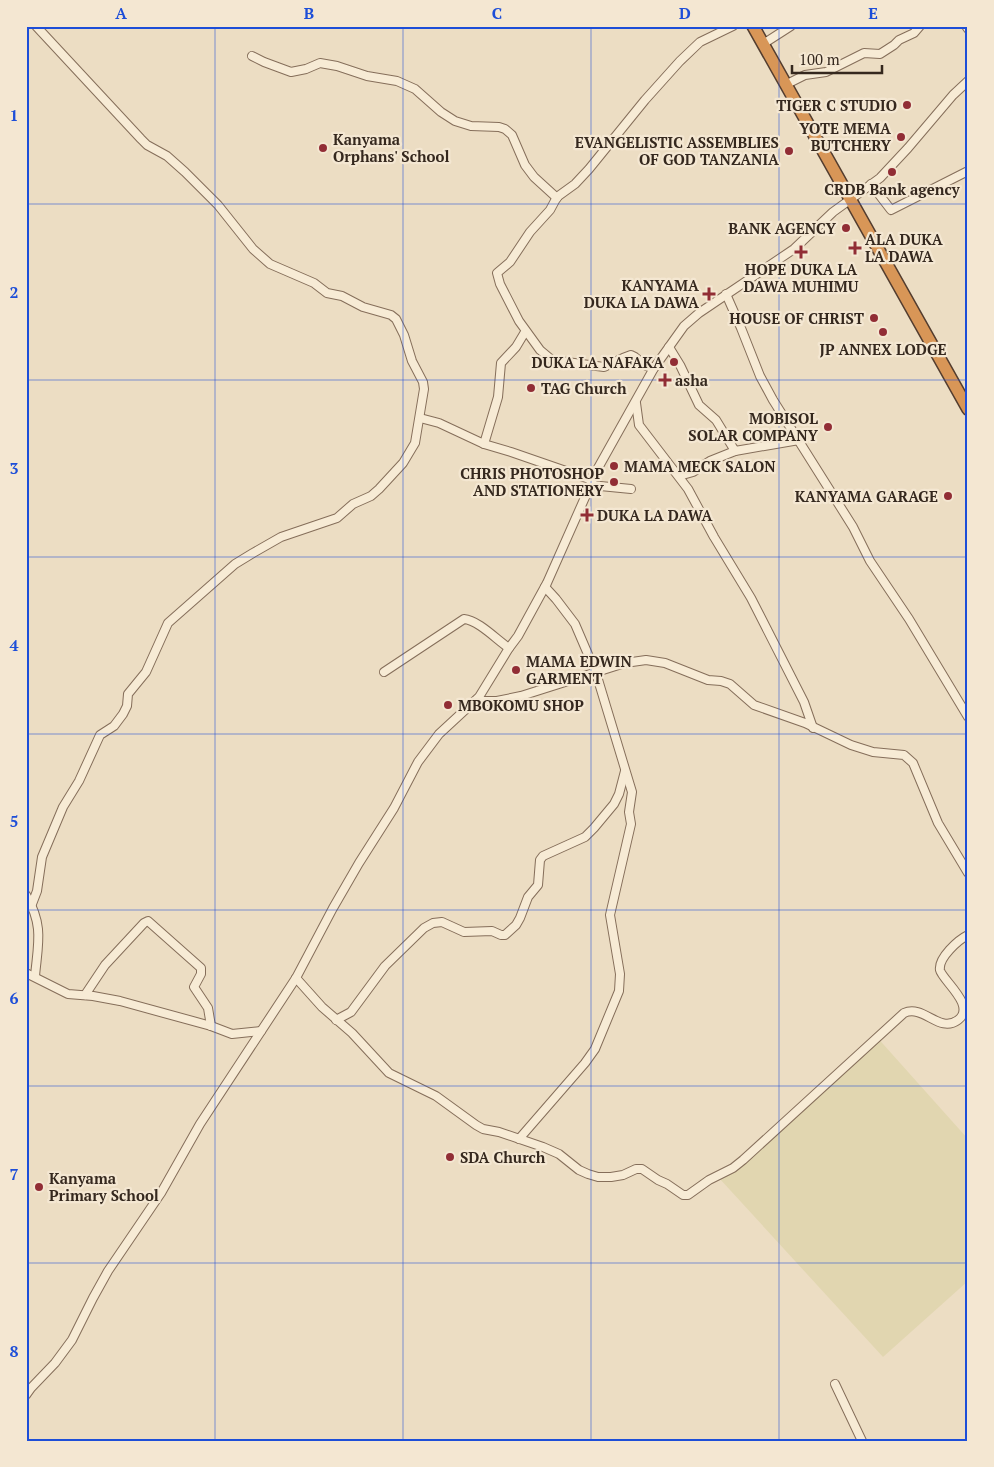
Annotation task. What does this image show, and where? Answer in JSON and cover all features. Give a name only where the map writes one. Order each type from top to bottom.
[{"type":"highway","points":[[753,26],[968,409]]},
{"type":"street","points":[[32,904],[37,891],[42,857],[63,807],[79,781],[100,735],[114,726],[123,714],[127,706],[128,694],[146,672],[168,623],[235,564],[281,537],[337,518],[353,504],[371,496],[403,463],[415,443],[424,389],[423,382],[412,361],[404,335],[396,319],[390,315],[363,307],[342,296],[326,293],[314,283],[270,264],[253,249],[214,200],[167,156],[141,139],[36,26]]},
{"type":"street","points":[[654,368],[646,366],[631,355],[604,367],[571,361],[557,362],[540,350],[526,332],[510,304],[497,273],[510,262],[530,232],[550,210],[557,198],[590,169],[645,100],[691,50],[710,36],[732,26]]},
{"type":"street","points":[[763,44],[791,26]]},
{"type":"street","points":[[787,84],[805,75],[826,72],[864,53],[880,54],[899,40],[914,33],[920,26]]},
{"type":"street","points":[[252,56],[277,68],[291,72],[306,69],[320,63],[337,66],[367,76],[397,81],[415,89],[441,112],[455,120],[471,126],[505,129],[512,135],[525,166],[557,198]]},
{"type":"street","points":[[26,1395],[55,1363],[72,1340],[108,1271],[148,1213],[200,1124],[296,978],[333,908],[394,808],[418,762],[439,734],[475,701],[522,630],[544,587],[591,483],[654,368],[684,326],[726,294],[762,272],[794,249],[832,212],[880,178],[953,95],[968,81]]},
{"type":"street","points":[[871,184],[891,210],[968,171]]},
{"type":"street","points":[[726,294],[760,376],[853,527],[870,561],[909,619],[968,717]]},
{"type":"street","points":[[484,444],[498,397],[500,363],[516,347],[526,332]]},
{"type":"street","points":[[669,347],[701,407],[716,420],[735,451]]},
{"type":"street","points":[[636,403],[640,425],[688,489],[762,619],[804,702],[813,728]]},
{"type":"street","points":[[420,418],[439,423],[484,444],[511,452],[591,483],[632,490]]},
{"type":"street","points":[[679,476],[692,472],[710,460],[735,451],[799,440]]},
{"type":"street","points":[[519,1139],[590,1056],[601,1036],[619,991],[620,974],[610,915],[631,824],[629,812],[632,792],[596,672],[575,624],[544,587]]},
{"type":"street","points":[[384,672],[464,619],[470,620],[509,648]]},
{"type":"street","points":[[475,701],[497,701],[521,696],[639,660],[665,663],[708,680],[730,684],[754,705],[805,723],[851,745],[874,752],[904,755],[909,758],[913,763],[938,823],[968,873]]},
{"type":"street","points":[[336,1020],[351,1012],[384,966],[424,928],[433,923],[442,922],[464,932],[492,931],[501,935],[508,932],[520,918],[528,896],[538,885],[540,860],[548,853],[585,837],[594,828],[614,804],[619,794],[625,769]]},
{"type":"street","points":[[26,895],[32,904],[38,921],[39,931],[35,976]]},
{"type":"street","points":[[86,994],[105,965],[148,921],[201,968],[201,974],[194,987],[208,1008],[211,1026]]},
{"type":"street","points":[[296,978],[393,1075],[441,1099],[483,1129],[530,1142],[559,1154],[579,1170],[598,1177],[623,1175],[636,1169],[642,1169],[653,1178],[667,1184],[683,1195],[692,1194],[709,1180],[733,1168],[904,1013],[912,1010],[920,1012],[938,1022],[945,1023],[952,1023],[960,1019],[963,1012],[959,996],[943,976],[940,968],[941,963],[952,946],[968,935]]},
{"type":"street","points":[[26,973],[63,992],[86,994],[120,1001],[211,1026],[232,1034],[261,1032]]},
{"type":"street","points":[[835,1384],[862,1441]]},
{"type":"shaded area","points":[[875,1035],[968,1139],[968,1281],[883,1357],[719,1178]]},
{"type":"place","name":"TIGER C STUDIO","points":[[907,105]]},
{"type":"place","name":"YOTE MEMA BUTCHERY","points":[[901,137]]},
{"type":"place","name":"Kanyama Orphans' School","points":[[323,148]]},
{"type":"place","name":"EVANGELISTIC ASSEMBLIES OF GOD TANZANIA","points":[[789,151]]},
{"type":"place","name":"CRDB Bank agency","points":[[892,172]]},
{"type":"place","name":"BANK AGENCY","points":[[846,228]]},
{"type":"place","name":"ALA DUKA LA DAWA","points":[[855,248]]},
{"type":"place","name":"HOPE DUKA LA DAWA MUHIMU","points":[[801,252]]},
{"type":"place","name":"KANYAMA DUKA LA DAWA","points":[[709,294]]},
{"type":"place","name":"HOUSE OF CHRIST","points":[[874,318]]},
{"type":"place","name":"JP ANNEX LODGE","points":[[883,332]]},
{"type":"place","name":"DUKA LA NAFAKA","points":[[674,362]]},
{"type":"place","name":"asha","points":[[665,380]]},
{"type":"place","name":"TAG Church","points":[[531,388]]},
{"type":"place","name":"MOBISOL SOLAR COMPANY","points":[[828,427]]},
{"type":"place","name":"MAMA MECK SALON","points":[[614,466]]},
{"type":"place","name":"CHRIS PHOTOSHOP AND STATIONERY","points":[[614,482]]},
{"type":"place","name":"KANYAMA GARAGE","points":[[948,496]]},
{"type":"place","name":"DUKA LA DAWA","points":[[587,515]]},
{"type":"place","name":"MAMA EDWIN GARMENT","points":[[516,670]]},
{"type":"place","name":"MBOKOMU SHOP","points":[[448,705]]},
{"type":"place","name":"SDA Church","points":[[450,1157]]},
{"type":"place","name":"Kanyama Primary School","points":[[39,1187]]}]
